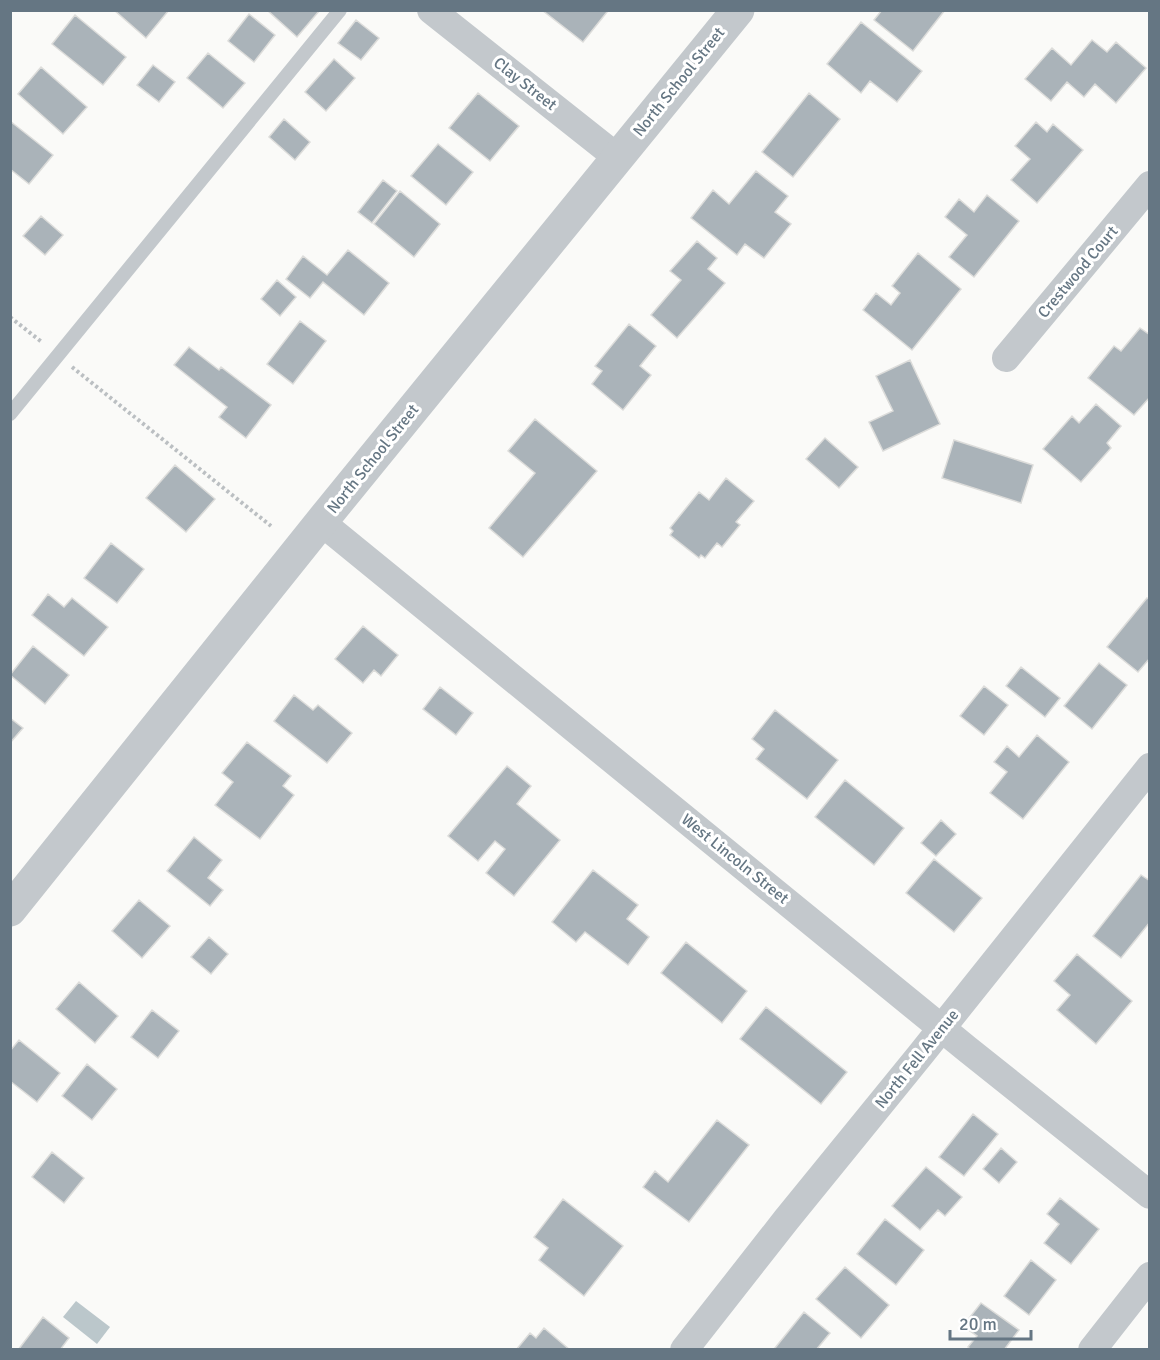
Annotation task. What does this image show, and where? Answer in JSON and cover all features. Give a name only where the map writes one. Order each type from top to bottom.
[{"type":"street","name":"Clay Street","points":[[431,10],[618,158]]},
{"type":"street","name":"North School Street","points":[[10,910],[321,522],[738,10]]},
{"type":"street","name":"Crestwood Court","points":[[1006,358],[1149,185]]},
{"type":"street","name":"West Lincoln Street","points":[[321,522],[1149,1195]]},
{"type":"street","name":"North Fell Avenue","points":[[684,1350],[1149,767]]},
{"type":"street","points":[[1092,1350],[1149,1276]]},
{"type":"lane","points":[[10,414],[340,10]]},
{"type":"path","points":[[10,317],[271,526]]},
{"type":"shaded area","points":[[76,1301],[110,1327],[97,1344],[63,1317]]},
{"type":"building","points":[[114,10],[169,10],[146,38]]},
{"type":"building","points":[[267,10],[320,10],[297,37]]},
{"type":"building","points":[[542,10],[605,10],[607,12],[583,42]]},
{"type":"building","points":[[882,10],[945,10],[913,51],[874,20]]},
{"type":"building","points":[[249,14],[275,35],[254,62],[228,41]]},
{"type":"building","points":[[75,15],[126,57],[103,85],[52,44]]},
{"type":"building","points":[[356,20],[379,38],[361,60],[338,43]]},
{"type":"building","points":[[861,22],[922,71],[897,102],[870,81],[861,93],[827,64]]},
{"type":"building","points":[[1092,40],[1107,52],[1116,42],[1146,68],[1116,103],[1095,84],[1084,97],[1067,82],[1051,101],[1025,79],[1052,48],[1071,65]]},
{"type":"building","points":[[208,53],[245,83],[223,108],[187,78]]},
{"type":"building","points":[[334,59],[355,78],[326,111],[305,92]]},
{"type":"building","points":[[153,65],[175,82],[159,102],[137,85]]},
{"type":"building","points":[[41,67],[87,107],[63,134],[18,94]]},
{"type":"building","points":[[478,93],[519,126],[490,161],[449,128]]},
{"type":"building","points":[[809,93],[840,119],[793,177],[762,152]]},
{"type":"building","points":[[284,119],[310,142],[295,160],[269,137]]},
{"type":"building","points":[[10,121],[53,155],[29,184],[10,169]]},
{"type":"building","points":[[1036,122],[1047,132],[1053,124],[1083,150],[1037,203],[1011,180],[1030,159],[1015,146]]},
{"type":"building","points":[[438,144],[473,172],[446,205],[411,176]]},
{"type":"building","points":[[756,171],[788,196],[775,212],[791,224],[764,258],[745,244],[737,255],[691,218],[713,190],[729,204]]},
{"type":"building","points":[[383,180],[397,191],[372,223],[358,212]]},
{"type":"building","points":[[400,191],[440,224],[414,257],[374,224]]},
{"type":"building","points":[[987,195],[1019,221],[974,277],[949,257],[967,235],[945,217],[959,199],[974,212]]},
{"type":"building","points":[[41,216],[63,235],[45,255],[23,236]]},
{"type":"building","points":[[697,241],[717,258],[708,269],[725,283],[677,338],[651,315],[681,280],[670,271]]},
{"type":"building","points":[[348,250],[389,283],[364,315],[323,282],[310,298],[286,279],[303,256],[327,275]]},
{"type":"building","points":[[918,253],[961,289],[912,350],[863,310],[876,293],[891,305],[900,293],[892,286]]},
{"type":"building","points":[[277,280],[296,297],[280,316],[261,299]]},
{"type":"building","points":[[300,321],[326,341],[293,384],[267,364]]},
{"type":"building","points":[[629,324],[656,346],[640,366],[651,375],[623,410],[592,384],[602,371],[595,366]]},
{"type":"building","points":[[1140,328],[1150,335],[1150,397],[1134,415],[1088,378],[1114,346],[1121,351]]},
{"type":"building","points":[[189,347],[219,370],[221,367],[271,405],[246,438],[219,417],[227,407],[174,365]]},
{"type":"building","points":[[910,360],[940,424],[883,451],[869,422],[893,411],[876,376]]},
{"type":"building","points":[[1096,404],[1121,426],[1107,443],[1111,448],[1081,482],[1043,449],[1072,416],[1079,423]]},
{"type":"building","points":[[535,419],[597,471],[523,557],[489,528],[535,473],[508,451]]},
{"type":"building","points":[[825,438],[858,467],[839,488],[806,459]]},
{"type":"building","points":[[954,440],[1033,465],[1021,503],[942,478]]},
{"type":"building","points":[[175,465],[215,499],[186,532],[146,498]]},
{"type":"building","points":[[726,478],[754,501],[736,522],[740,525],[722,547],[717,543],[705,558],[701,555],[699,558],[670,535],[673,531],[670,528],[699,492],[709,500]]},
{"type":"building","points":[[111,543],[144,569],[117,603],[84,578]]},
{"type":"building","points":[[48,594],[64,607],[72,598],[108,627],[84,656],[32,615]]},
{"type":"building","points":[[1147,598],[1150,600],[1150,658],[1138,672],[1107,647]]},
{"type":"building","points":[[363,626],[398,655],[381,676],[374,670],[363,683],[335,659]]},
{"type":"building","points":[[33,646],[69,675],[45,704],[10,675]]},
{"type":"building","points":[[1099,663],[1127,685],[1092,729],[1064,706]]},
{"type":"building","points":[[1021,667],[1060,698],[1045,717],[1006,686]]},
{"type":"building","points":[[984,686],[1008,705],[984,735],[960,716]]},
{"type":"building","points":[[440,687],[473,713],[456,735],[423,709]]},
{"type":"building","points":[[294,695],[313,710],[318,705],[352,733],[327,763],[274,721]]},
{"type":"building","points":[[775,710],[838,760],[807,799],[756,759],[764,749],[752,739]]},
{"type":"building","points":[[10,718],[23,728],[10,743]]},
{"type":"building","points":[[1037,735],[1069,762],[1023,819],[990,793],[1007,772],[994,762],[1007,746],[1019,757]]},
{"type":"building","points":[[247,742],[291,776],[283,786],[294,795],[260,839],[215,805],[233,782],[222,773]]},
{"type":"building","points":[[507,766],[531,786],[517,804],[560,840],[514,896],[486,873],[505,849],[495,841],[478,861],[448,836]]},
{"type":"building","points":[[845,780],[904,828],[874,865],[815,817]]},
{"type":"building","points":[[941,820],[956,834],[936,856],[921,843]]},
{"type":"building","points":[[194,837],[222,860],[208,878],[223,890],[210,906],[167,871]]},
{"type":"building","points":[[934,859],[982,898],[954,932],[906,893]]},
{"type":"building","points":[[593,870],[638,905],[627,919],[649,937],[628,965],[585,932],[576,942],[552,922]]},
{"type":"building","points":[[1141,875],[1150,881],[1150,922],[1121,958],[1093,936]]},
{"type":"building","points":[[139,900],[170,926],[142,958],[112,931]]},
{"type":"building","points":[[209,937],[228,954],[211,974],[191,957]]},
{"type":"building","points":[[686,942],[747,991],[722,1023],[661,973]]},
{"type":"building","points":[[1077,954],[1132,1001],[1096,1044],[1057,1010],[1070,995],[1054,981]]},
{"type":"building","points":[[79,982],[118,1016],[95,1043],[56,1009]]},
{"type":"building","points":[[766,1007],[847,1072],[821,1104],[740,1039]]},
{"type":"building","points":[[152,1010],[179,1031],[158,1058],[131,1037]]},
{"type":"building","points":[[19,1040],[60,1073],[37,1102],[10,1081],[10,1051]]},
{"type":"building","points":[[87,1064],[117,1089],[92,1120],[62,1096]]},
{"type":"building","points":[[973,1114],[998,1134],[964,1176],[939,1157]]},
{"type":"building","points":[[717,1120],[749,1145],[689,1222],[643,1187],[655,1171],[668,1182]]},
{"type":"building","points":[[1001,1148],[1017,1162],[999,1183],[983,1169]]},
{"type":"building","points":[[52,1152],[84,1178],[64,1203],[32,1177]]},
{"type":"building","points":[[926,1167],[962,1197],[945,1216],[938,1210],[920,1230],[892,1206]]},
{"type":"building","points":[[1060,1198],[1099,1229],[1071,1264],[1044,1243],[1059,1224],[1047,1214]]},
{"type":"building","points":[[563,1199],[623,1246],[584,1296],[539,1260],[548,1248],[534,1237]]},
{"type":"building","points":[[885,1219],[924,1250],[896,1285],[857,1254]]},
{"type":"building","points":[[1031,1260],[1056,1280],[1029,1315],[1004,1296]]},
{"type":"building","points":[[845,1267],[889,1305],[861,1338],[816,1299]]},
{"type":"building","points":[[981,1303],[1019,1330],[1004,1350],[971,1350],[968,1347],[977,1336],[963,1326]]},
{"type":"building","points":[[804,1312],[830,1333],[816,1350],[777,1350],[775,1348]]},
{"type":"building","points":[[43,1317],[69,1338],[60,1350],[18,1350]]},
{"type":"building","points":[[544,1328],[570,1350],[516,1350],[530,1333],[536,1338]]}]
